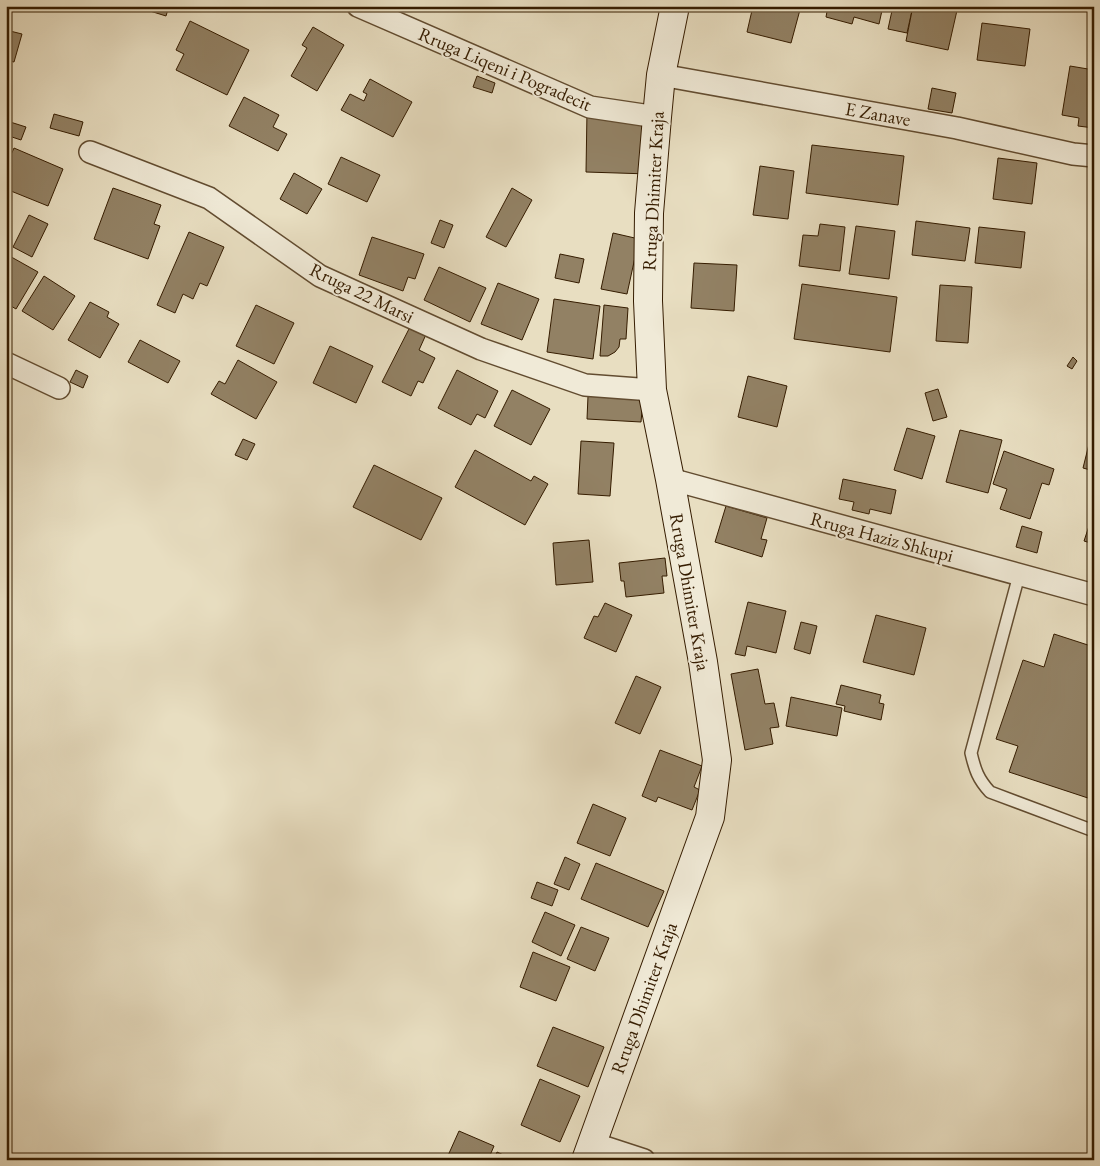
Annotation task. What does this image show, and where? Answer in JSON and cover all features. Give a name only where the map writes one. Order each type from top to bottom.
[{"type":"street","name":"Rruga Liqeni i Pogradecit","points":[[358,6],[590,107],[657,117]]},
{"type":"street","name":"Rruga Dhimiter Kraja","points":[[589,1152],[710,817],[717,760],[703,662],[652,390],[648,301],[649,213],[661,75],[674,6]]},
{"type":"street","name":"E Zanave","points":[[661,75],[957,128],[1072,154],[1094,156]]},
{"type":"street","name":"Rruga 22 Marsi","points":[[90,152],[209,198],[320,276],[481,350],[585,385],[652,390]]},
{"type":"street","points":[[6,363],[59,388]]},
{"type":"street","name":"Rruga Haziz Shkupi","points":[[670,479],[1094,595]]},
{"type":"street","points":[[589,1152],[644,1160]]},
{"type":"lane","points":[[1019,574],[971,753],[974,769],[980,781],[990,792],[1094,831]]},
{"type":"building","points":[[134,6],[169,6],[166,16]]},
{"type":"building","points":[[753,6],[801,6],[791,43],[747,32]]},
{"type":"building","points":[[828,6],[883,6],[879,24],[854,17],[852,24],[826,17]]},
{"type":"building","points":[[893,6],[913,6],[907,33],[888,29]]},
{"type":"building","points":[[913,6],[958,6],[948,50],[906,41]]},
{"type":"building","points":[[190,21],[249,50],[227,95],[176,70],[184,54],[176,50]]},
{"type":"building","points":[[982,23],[1030,29],[1025,66],[977,60]]},
{"type":"building","points":[[313,27],[344,45],[317,91],[291,76],[307,48],[302,45]]},
{"type":"building","points":[[6,30],[22,34],[14,62],[6,60]]},
{"type":"building","points":[[1070,66],[1094,70],[1094,128],[1078,126],[1079,118],[1062,115]]},
{"type":"building","points":[[477,76],[495,83],[492,93],[473,87]]},
{"type":"building","points":[[370,79],[412,102],[393,137],[341,110],[350,94],[364,101],[367,94],[363,92]]},
{"type":"building","points":[[932,88],[956,93],[952,113],[928,109]]},
{"type":"building","points":[[244,97],[279,115],[273,127],[287,134],[278,151],[229,126]]},
{"type":"building","points":[[587,111],[650,127],[649,174],[586,172]]},
{"type":"building","points":[[54,114],[83,122],[79,136],[50,128]]},
{"type":"building","points":[[7,121],[26,127],[21,140],[6,135]]},
{"type":"building","points":[[812,145],[904,156],[898,205],[806,193]]},
{"type":"building","points":[[14,148],[63,169],[48,206],[6,189],[6,166]]},
{"type":"building","points":[[341,157],[380,175],[367,202],[328,184]]},
{"type":"building","points":[[998,158],[1037,163],[1032,204],[993,199]]},
{"type":"building","points":[[760,166],[794,171],[788,219],[753,215]]},
{"type":"building","points":[[294,173],[322,189],[307,214],[280,199]]},
{"type":"building","points":[[113,188],[161,205],[154,224],[160,226],[148,259],[94,239]]},
{"type":"building","points":[[512,188],[532,200],[506,247],[486,237]]},
{"type":"building","points":[[29,215],[48,224],[32,257],[13,247]]},
{"type":"building","points":[[440,220],[453,225],[444,248],[431,243]]},
{"type":"building","points":[[916,221],[970,228],[965,261],[912,255]]},
{"type":"building","points":[[820,224],[845,227],[840,271],[799,266],[803,235],[818,236]]},
{"type":"building","points":[[856,226],[895,231],[889,279],[849,274]]},
{"type":"building","points":[[979,227],[1025,232],[1021,268],[975,263]]},
{"type":"building","points":[[189,232],[224,247],[207,286],[200,283],[193,299],[183,294],[175,313],[157,305]]},
{"type":"building","points":[[613,233],[639,239],[627,294],[601,289]]},
{"type":"building","points":[[372,237],[424,254],[415,279],[408,277],[403,291],[359,275]]},
{"type":"building","points":[[6,254],[38,272],[16,309],[6,303]]},
{"type":"building","points":[[560,254],[584,259],[579,283],[555,278]]},
{"type":"building","points":[[694,263],[737,265],[734,311],[691,308]]},
{"type":"building","points":[[439,267],[486,288],[470,322],[424,300]]},
{"type":"building","points":[[44,276],[75,296],[53,330],[22,311]]},
{"type":"building","points":[[498,283],[539,299],[522,340],[481,324]]},
{"type":"building","points":[[802,284],[897,297],[890,352],[794,339]]},
{"type":"building","points":[[940,285],[972,287],[968,343],[936,341]]},
{"type":"building","points":[[554,299],[600,306],[593,359],[547,352]]},
{"type":"building","points":[[90,302],[109,312],[107,317],[119,324],[100,358],[68,340]]},
{"type":"building","points":[[256,305],[294,323],[274,364],[236,346]]},
{"type":"building","points":[[604,305],[628,308],[626,339],[620,339],[619,347],[615,352],[608,356],[600,356]]},
{"type":"building","points":[[412,323],[428,330],[419,350],[435,358],[423,383],[418,381],[411,396],[382,382]]},
{"type":"building","points":[[140,340],[180,361],[168,383],[128,362]]},
{"type":"building","points":[[330,346],[373,366],[356,403],[313,383]]},
{"type":"building","points":[[1073,357],[1077,361],[1072,369],[1067,366]]},
{"type":"building","points":[[238,360],[277,382],[256,419],[211,394],[219,381],[225,384]]},
{"type":"building","points":[[76,370],[88,376],[83,388],[70,382]]},
{"type":"building","points":[[457,370],[498,391],[485,418],[477,414],[471,425],[438,408]]},
{"type":"building","points":[[748,376],[787,386],[777,427],[738,417]]},
{"type":"building","points":[[938,389],[947,417],[933,421],[925,393]]},
{"type":"building","points":[[512,390],[550,409],[531,445],[494,426]]},
{"type":"building","points":[[588,396],[643,399],[641,422],[587,419]]},
{"type":"building","points":[[907,428],[935,436],[922,479],[894,470]]},
{"type":"building","points":[[960,430],[1002,440],[988,493],[946,482]]},
{"type":"building","points":[[243,439],[255,444],[247,460],[235,455]]},
{"type":"building","points":[[581,441],[614,443],[610,496],[578,494]]},
{"type":"building","points":[[1089,444],[1094,445],[1094,471],[1083,468]]},
{"type":"building","points":[[475,450],[531,481],[534,476],[548,484],[525,525],[455,487]]},
{"type":"building","points":[[1004,451],[1054,469],[1049,485],[1042,483],[1030,519],[1000,509],[1007,489],[993,484]]},
{"type":"building","points":[[374,465],[442,498],[421,540],[353,507]]},
{"type":"building","points":[[843,479],[896,490],[891,514],[870,509],[869,514],[852,510],[854,502],[839,499]]},
{"type":"building","points":[[726,506],[767,518],[761,539],[767,540],[762,557],[715,542]]},
{"type":"building","points":[[1094,511],[1094,544],[1084,541]]},
{"type":"building","points":[[1022,526],[1042,532],[1037,553],[1016,547]]},
{"type":"building","points":[[589,540],[593,582],[556,585],[553,543]]},
{"type":"building","points":[[665,558],[667,576],[662,576],[664,593],[626,597],[624,581],[621,581],[619,563]]},
{"type":"building","points":[[748,602],[786,611],[776,653],[747,646],[745,656],[735,654]]},
{"type":"building","points":[[605,603],[632,615],[616,652],[584,638],[594,616],[598,617]]},
{"type":"building","points":[[876,615],[926,628],[914,675],[863,662]]},
{"type":"building","points":[[801,622],[817,626],[810,654],[794,649]]},
{"type":"building","points":[[1054,634],[1094,647],[1094,800],[1009,772],[1018,746],[996,739],[1023,660],[1044,667]]},
{"type":"building","points":[[758,669],[765,704],[774,703],[779,727],[770,728],[773,744],[745,750],[731,674]]},
{"type":"building","points":[[636,676],[661,687],[640,734],[615,723]]},
{"type":"building","points":[[841,685],[881,695],[879,703],[884,704],[881,720],[844,711],[845,706],[836,704]]},
{"type":"building","points":[[791,697],[842,708],[837,736],[786,726]]},
{"type":"building","points":[[660,750],[702,766],[694,787],[700,790],[692,810],[658,797],[656,802],[642,796]]},
{"type":"building","points":[[593,804],[626,818],[610,856],[577,843]]},
{"type":"building","points":[[565,857],[580,864],[569,890],[554,884]]},
{"type":"building","points":[[596,863],[664,891],[648,927],[581,899]]},
{"type":"building","points":[[537,882],[558,890],[552,906],[531,898]]},
{"type":"building","points":[[545,912],[575,925],[561,956],[532,942]]},
{"type":"building","points":[[581,927],[609,938],[595,971],[567,959]]},
{"type":"building","points":[[533,952],[570,967],[556,1001],[520,987]]},
{"type":"building","points":[[553,1027],[604,1047],[588,1087],[537,1066]]},
{"type":"building","points":[[540,1079],[580,1096],[560,1142],[521,1125]]},
{"type":"building","points":[[459,1131],[494,1146],[488,1160],[446,1160]]},
{"type":"building","points":[[497,1152],[514,1160],[494,1160]]}]
